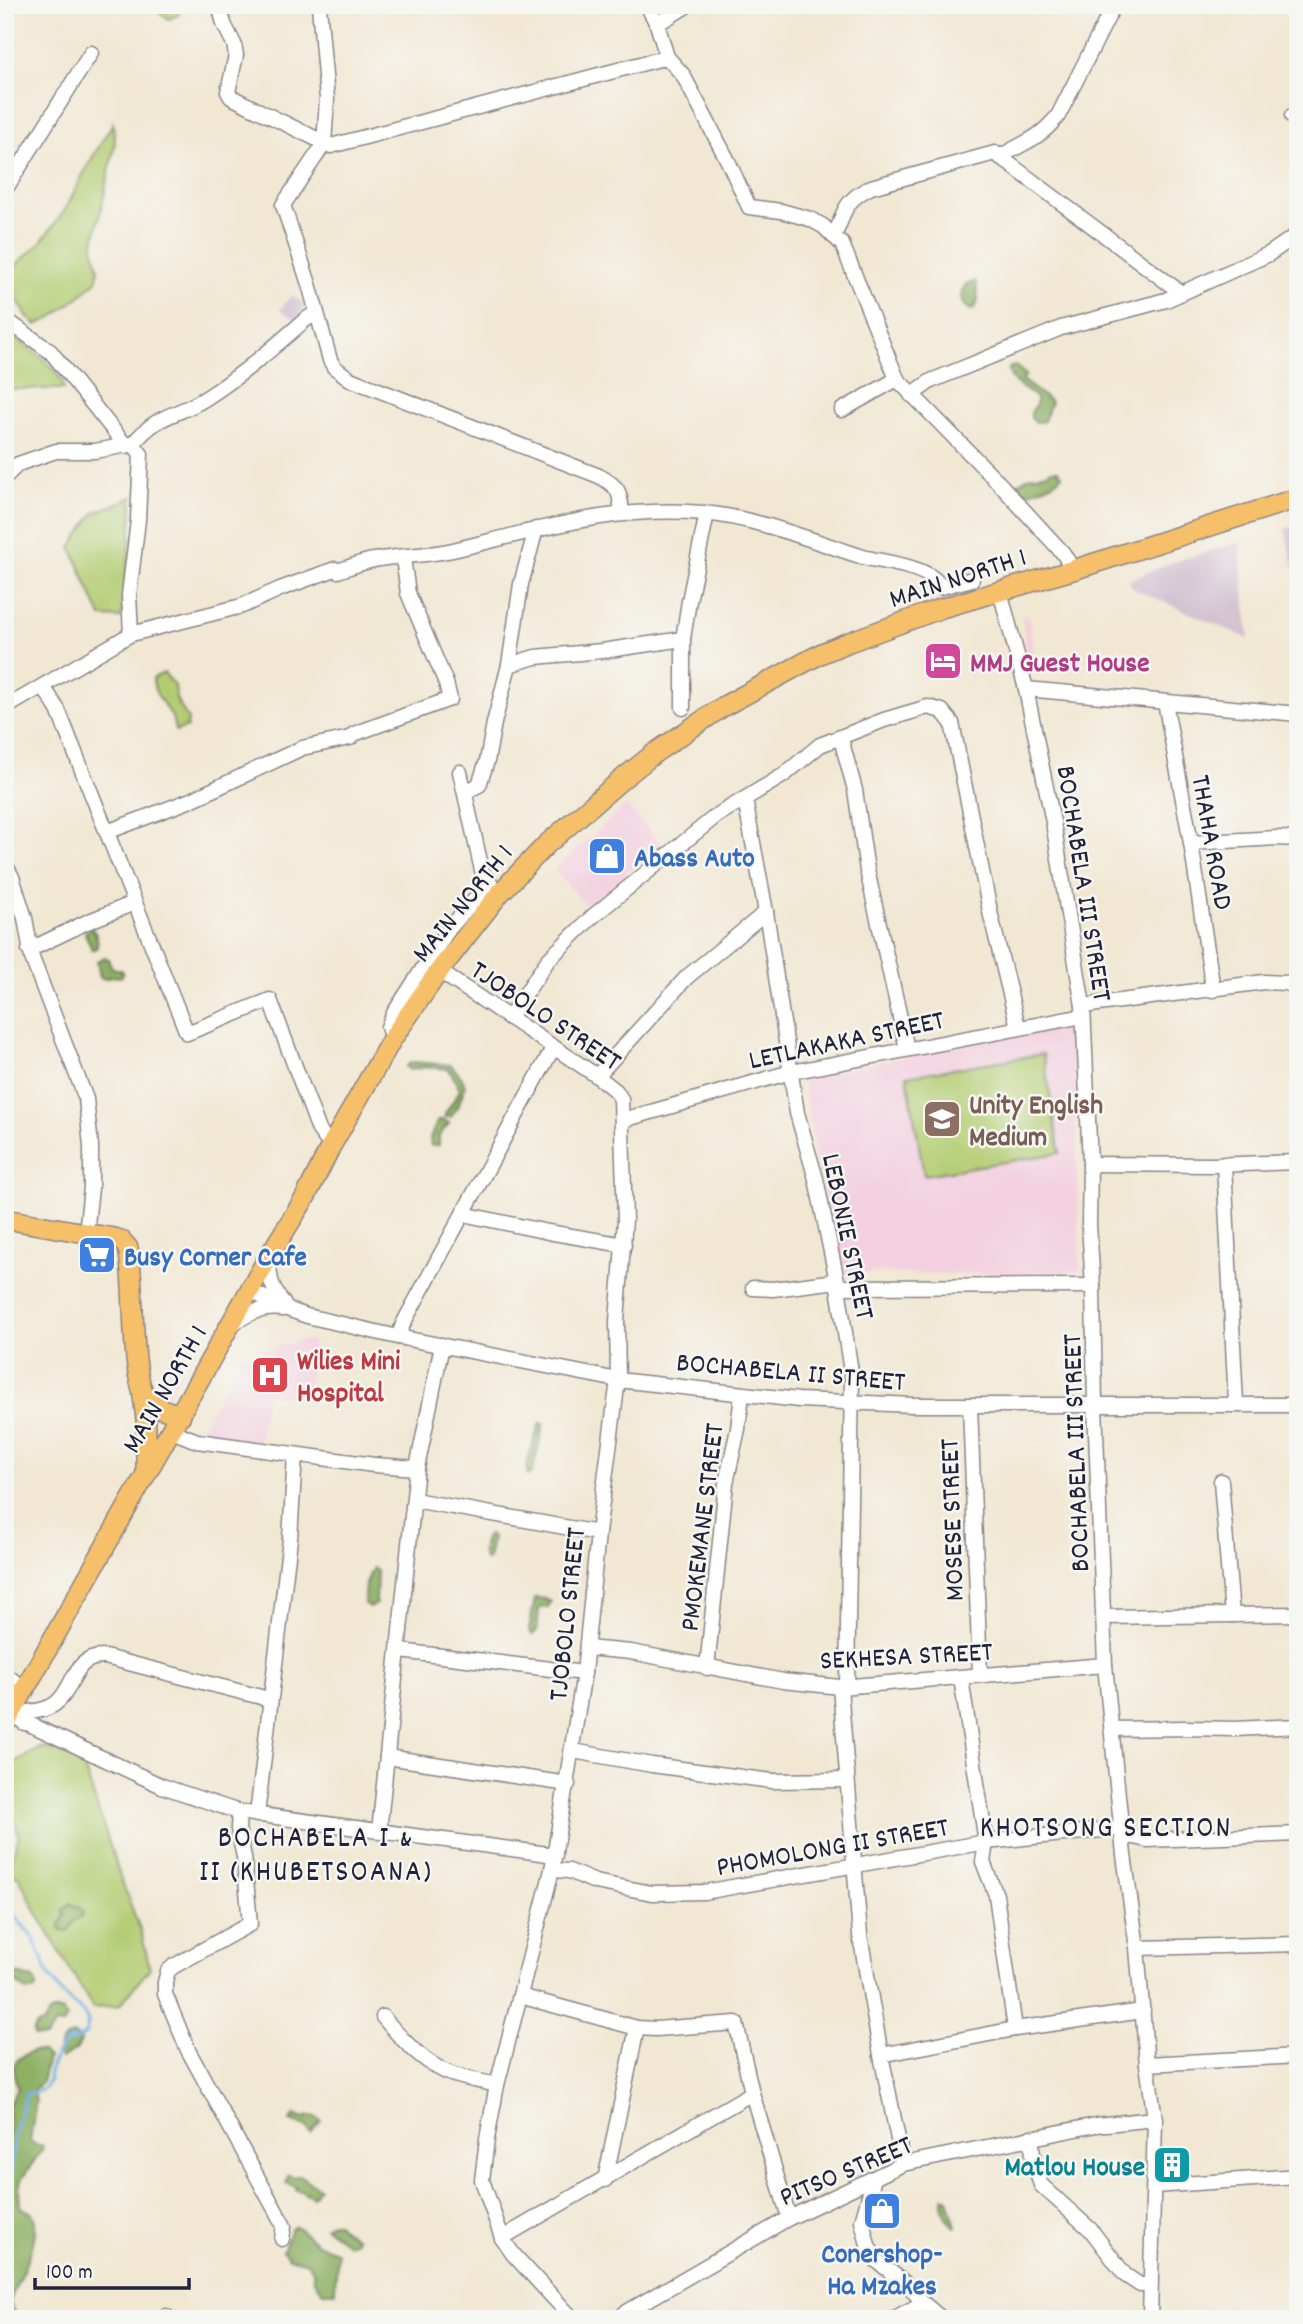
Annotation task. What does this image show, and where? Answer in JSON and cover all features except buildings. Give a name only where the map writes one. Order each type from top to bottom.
[{"type":"main road","name":"MAIN NORTH 1","points":[[13,1721],[25,1689],[269,1256],[305,1198],[331,1146],[392,1039],[439,971],[500,893],[546,845],[656,752],[724,706],[822,653],[958,604],[1298,498]]},
{"type":"main road","points":[[5,1219],[114,1238],[121,1240],[128,1248],[137,1361],[146,1419],[146,1475]]},
{"type":"main road","points":[[142,1389],[146,1398],[177,1423]]},
{"type":"street","points":[[219,5],[223,24],[234,44],[236,55],[228,92],[231,97],[331,146],[667,57]]},
{"type":"street","points":[[319,5],[327,99],[324,144],[283,205],[330,360],[344,375],[404,401],[599,476],[616,487],[621,494],[622,513]]},
{"type":"street","points":[[647,5],[657,24],[667,57],[683,75],[749,206],[810,219],[823,226],[842,244],[897,379],[997,481],[1063,553],[1073,570]]},
{"type":"street","points":[[657,24],[688,5]]},
{"type":"street","points":[[1000,157],[1034,140],[1058,116],[1114,5]]},
{"type":"street","points":[[5,190],[91,53]]},
{"type":"street","points":[[833,236],[839,228],[845,209],[858,194],[871,187],[995,153],[1180,292]]},
{"type":"street","points":[[911,395],[931,381],[1061,328],[1166,300],[1269,254],[1298,234]]},
{"type":"street","points":[[5,477],[18,464],[56,450],[95,451],[130,445],[146,428],[168,414],[202,400],[226,385],[316,313]]},
{"type":"street","points":[[5,319],[51,352],[130,445],[141,454],[138,520],[129,595],[131,634]]},
{"type":"street","points":[[842,410],[897,379]]},
{"type":"street","points":[[5,708],[131,634],[242,606],[335,569],[338,571],[374,560],[430,555],[565,522],[622,513],[660,510],[707,513],[924,572],[934,578],[941,587],[972,579]]},
{"type":"street","points":[[683,708],[683,639],[688,601],[707,513]]},
{"type":"street","points":[[465,792],[479,785],[509,665],[521,584],[536,529]]},
{"type":"street","points":[[107,832],[191,800],[302,748],[350,738],[354,734],[450,699],[446,683],[408,593],[403,558]]},
{"type":"street","points":[[951,583],[958,604]]},
{"type":"street","name":"BOCHABELA III STREET","points":[[1000,591],[1027,689],[1053,822],[1083,1011],[1105,1665],[1155,2119],[1150,2319]]},
{"type":"street","points":[[509,665],[535,657],[603,651],[683,639]]},
{"type":"street","points":[[43,686],[58,710],[187,1033],[270,1000],[320,1130],[331,1146]]},
{"type":"street","points":[[1027,689],[1298,714]]},
{"type":"street","name":"THAHA ROAD","points":[[1165,702],[1191,844],[1213,990]]},
{"type":"street","points":[[509,1018],[548,960],[592,917],[716,816],[784,775],[821,745],[884,720],[928,707],[942,711],[952,723],[991,916],[1018,1027]]},
{"type":"street","points":[[841,739],[855,790],[867,870],[907,1049]]},
{"type":"street","points":[[392,1039],[388,1027],[394,1013],[448,930],[490,882],[483,875],[460,772]]},
{"type":"street","name":"LEBONIE STREET","points":[[745,800],[797,1113],[816,1179],[852,1378],[852,1467],[843,1687],[847,1780],[860,1935],[903,2164]]},
{"type":"street","points":[[1191,844],[1298,839]]},
{"type":"street","points":[[5,864],[25,918],[29,950],[86,1099],[91,1146],[91,1188],[86,1233]]},
{"type":"street","points":[[29,950],[134,903]]},
{"type":"street","points":[[597,1076],[687,977],[765,912]]},
{"type":"street","name":"TJOBOLO STREET","points":[[439,971],[616,1091],[621,1100],[623,1120],[625,1220],[617,1321],[618,1380],[598,1533],[584,1673],[554,1863],[497,2085],[486,2139],[482,2180],[502,2238],[513,2254],[573,2319]]},
{"type":"street","name":"LETLAKAKA STREET","points":[[623,1120],[791,1072],[1018,1027],[1083,1011],[1264,982],[1286,983],[1298,988]]},
{"type":"street","points":[[398,1337],[553,1048]]},
{"type":"street","points":[[1090,1164],[1298,1162]]},
{"type":"street","points":[[1223,1164],[1236,1404]]},
{"type":"street","points":[[463,1214],[624,1245]]},
{"type":"street","points":[[269,1256],[273,1289],[288,1309]]},
{"type":"street","points":[[753,1288],[837,1284],[1093,1286]]},
{"type":"street","name":"BOCHABELA II STREET","points":[[251,1291],[307,1316],[398,1337],[618,1380],[742,1394],[850,1403],[1298,1405]]},
{"type":"street","name":"BOCHABELA II STREET","points":[[231,1325],[244,1315],[261,1309],[288,1309]]},
{"type":"street","points":[[379,1832],[417,1468],[442,1345]]},
{"type":"street","name":"PMOKEMANE STREET","points":[[707,1668],[726,1483],[738,1429],[742,1394]]},
{"type":"street","name":"MOSESE STREET","points":[[970,1405],[980,1675]]},
{"type":"street","points":[[177,1423],[197,1441],[374,1465],[417,1468]]},
{"type":"street","points":[[257,1815],[290,1539],[295,1455]]},
{"type":"street","points":[[1221,1481],[1233,1615]]},
{"type":"street","points":[[414,1500],[598,1533]]},
{"type":"street","points":[[1104,1617],[1298,1614]]},
{"type":"street","name":"SEKHESA STREET","points":[[587,1648],[631,1651],[783,1681],[843,1687],[1105,1665]]},
{"type":"street","points":[[400,1651],[584,1673]]},
{"type":"street","points":[[13,1721],[29,1712],[57,1703],[82,1663],[94,1657],[105,1657],[261,1697],[270,1702]]},
{"type":"street","points":[[5,1675],[25,1689]]},
{"type":"street","points":[[961,1678],[986,1842],[984,1862],[996,1895],[1015,2029]]},
{"type":"street","name":"PHOMOLONG II STREET","points":[[13,1721],[162,1786],[239,1812],[460,1841],[554,1863],[595,1882],[652,1893],[704,1892],[986,1842],[1122,1833],[1147,1840],[1298,1835]]},
{"type":"street","points":[[1112,1730],[1298,1726]]},
{"type":"street","points":[[573,1751],[772,1781],[847,1780]]},
{"type":"street","points":[[387,1757],[568,1784]]},
{"type":"street","points":[[239,1812],[238,1829],[244,1857],[250,1924],[174,1966],[165,1982],[165,1994],[188,2050],[284,2227],[282,2239]]},
{"type":"street","points":[[1137,1948],[1298,1944]]},
{"type":"street","points":[[520,1996],[637,2028],[736,2023],[752,2093],[789,2218]]},
{"type":"street","points":[[881,2055],[1015,2029],[1143,2011]]},
{"type":"street","points":[[383,2017],[400,2038],[446,2072],[497,2085]]},
{"type":"street","points":[[605,2180],[637,2028]]},
{"type":"street","points":[[1147,2064],[1298,2056]]},
{"type":"street","points":[[502,2238],[752,2093]]},
{"type":"street","name":"PITSO STREET","points":[[619,2319],[789,2218],[903,2164],[1096,2125],[1155,2119]]},
{"type":"street","points":[[1031,2137],[1034,2163],[1041,2185],[1091,2231],[1125,2275],[1140,2285],[1150,2285]]},
{"type":"street","points":[[1154,2186],[1298,2176]]},
{"type":"street","points":[[874,2178],[862,2221],[868,2245],[876,2260],[911,2288],[923,2303],[942,2319]]},
{"type":"street","points":[[893,2319],[923,2303]]},
{"type":"shaded area","points":[[291,295],[306,305],[296,320],[280,310]]},
{"type":"shaded area","points":[[1298,525],[1298,586],[1285,529]]},
{"type":"shaded area","points":[[1239,542],[1249,639],[1132,588],[1129,580],[1170,563]]},
{"type":"shaded area","points":[[1028,616],[1034,654],[1027,654],[1022,617]]},
{"type":"shaded area","name":"Abass Auto","points":[[626,805],[660,842],[588,908],[554,870]]},
{"type":"shaded area","name":"Unity English Medium","points":[[1073,1022],[1080,1271],[848,1273],[839,1265],[835,1234],[816,1160],[802,1078]]},
{"type":"shaded area","name":"Wilies Mini Hospital","points":[[304,1340],[313,1341],[308,1398],[267,1393],[258,1442],[210,1435],[200,1430],[241,1356]]},
{"type":"shaded area","points":[[175,1372],[180,1374],[170,1396],[153,1391],[157,1386],[167,1391]]},
{"type":"green space","points":[[149,5],[183,5],[178,15],[169,19]]},
{"type":"green space","points":[[113,123],[115,144],[93,246],[99,270],[96,281],[50,319],[36,325],[26,315],[5,277],[14,273],[11,270],[40,243],[65,210]]},
{"type":"green space","points":[[976,281],[978,301],[971,310],[964,305],[961,293],[966,284]]},
{"type":"green space","points":[[5,331],[49,364],[64,389],[5,389]]},
{"type":"green space","points":[[1015,366],[1026,375],[1022,380],[1051,402],[1044,421],[1036,422],[1031,418],[1036,398],[1012,378],[1009,368]]},
{"type":"green space","points":[[1058,470],[1062,475],[1050,485],[1025,494],[1016,488],[1016,485],[1030,476]]},
{"type":"green space","points":[[133,497],[121,618],[101,617],[71,547],[94,513]]},
{"type":"green space","points":[[164,673],[175,686],[176,699],[188,719],[187,727],[176,731],[171,715],[153,684],[153,678]]},
{"type":"green space","points":[[91,928],[97,938],[96,949],[92,949],[85,933]]},
{"type":"green space","points":[[105,957],[112,968],[121,970],[121,977],[100,977],[97,961]]},
{"type":"green space","points":[[1043,1054],[1060,1153],[924,1175],[907,1076]]},
{"type":"green space","points":[[411,1062],[451,1065],[462,1078],[465,1087],[451,1117],[445,1117],[445,1114],[460,1090],[449,1069],[425,1067],[410,1070],[406,1067]]},
{"type":"green space","points":[[438,1120],[449,1123],[439,1136],[439,1145],[431,1146],[430,1138]]},
{"type":"green space","points":[[540,1423],[544,1424],[532,1473],[529,1475],[527,1464]]},
{"type":"green space","points":[[490,1535],[492,1538],[486,1561],[483,1545],[486,1536]]},
{"type":"green space","points":[[373,1568],[377,1570],[376,1604],[369,1607],[365,1604],[364,1594]]},
{"type":"green space","points":[[535,1598],[551,1602],[548,1607],[539,1608],[537,1631],[532,1635],[529,1630]]},
{"type":"green space","points":[[42,1747],[85,1761],[84,1767],[141,1932],[150,1968],[119,2006],[93,2008],[38,1915],[19,1877],[10,1872],[19,1835],[14,1819],[5,1807],[5,1776],[13,1763]]},
{"type":"green space","points":[[71,1903],[83,1911],[82,1916],[73,1922],[68,1932],[64,1932],[60,1928],[65,1916],[63,1910]]},
{"type":"green space","points":[[12,1972],[33,1979],[37,1985],[34,1990],[26,1991],[9,1976]]},
{"type":"green space","points":[[61,2011],[67,2017],[63,2025],[55,2024],[45,2038],[34,2036],[37,2025],[43,2024],[49,2014]]},
{"type":"green space","points":[[73,2035],[80,2038],[81,2042],[76,2050],[61,2059],[58,2054],[61,2044]]},
{"type":"green space","points":[[33,2051],[42,2052],[48,2058],[42,2082],[33,2090],[36,2101],[30,2141],[42,2145],[43,2148],[21,2180],[19,2189],[20,2207],[32,2213],[35,2234],[10,2303],[13,2311],[26,2319],[5,2319],[5,2136],[10,2126],[9,2106],[18,2087],[14,2074],[15,2064],[21,2057]]},
{"type":"green space","points":[[294,2115],[302,2118],[313,2116],[321,2121],[311,2133],[306,2126],[290,2121]]},
{"type":"green space","points":[[288,2175],[300,2175],[319,2188],[313,2197],[295,2190],[296,2187],[286,2183]]},
{"type":"green space","points":[[944,2197],[948,2199],[955,2227],[945,2214]]},
{"type":"green space","points":[[330,2223],[337,2223],[356,2237],[354,2242],[348,2244],[325,2227]]},
{"type":"green space","points":[[295,2226],[316,2243],[337,2252],[335,2292],[323,2292],[313,2278],[313,2270],[308,2263],[289,2258],[283,2251],[290,2230]]},
{"type":"waterway","points":[[5,1905],[33,1937],[50,1977],[85,2015],[88,2022],[86,2033],[65,2043],[59,2052],[45,2087],[26,2094],[13,2144],[11,2176],[5,2191]]},
{"type":"place","name":"MMJ Guest House","points":[[943,661]]},
{"type":"place","name":"Abass Auto","points":[[607,856]]},
{"type":"place","name":"Unity English Medium","points":[[942,1119]]},
{"type":"place","name":"Busy Corner Cafe","points":[[97,1255]]},
{"type":"place","name":"Wilies Mini Hospital","points":[[270,1375]]},
{"type":"place","name":"Matlou House","points":[[1172,2165]]},
{"type":"place","name":"Conershop- Ha Mzakes","points":[[882,2211]]},
{"type":"district","name":"KHOTSONG SECTION","points":[[1106,1826]]},
{"type":"district","name":"BOCHABELA I & II (KHUBETSOANA)","points":[[316,1853]]}]
